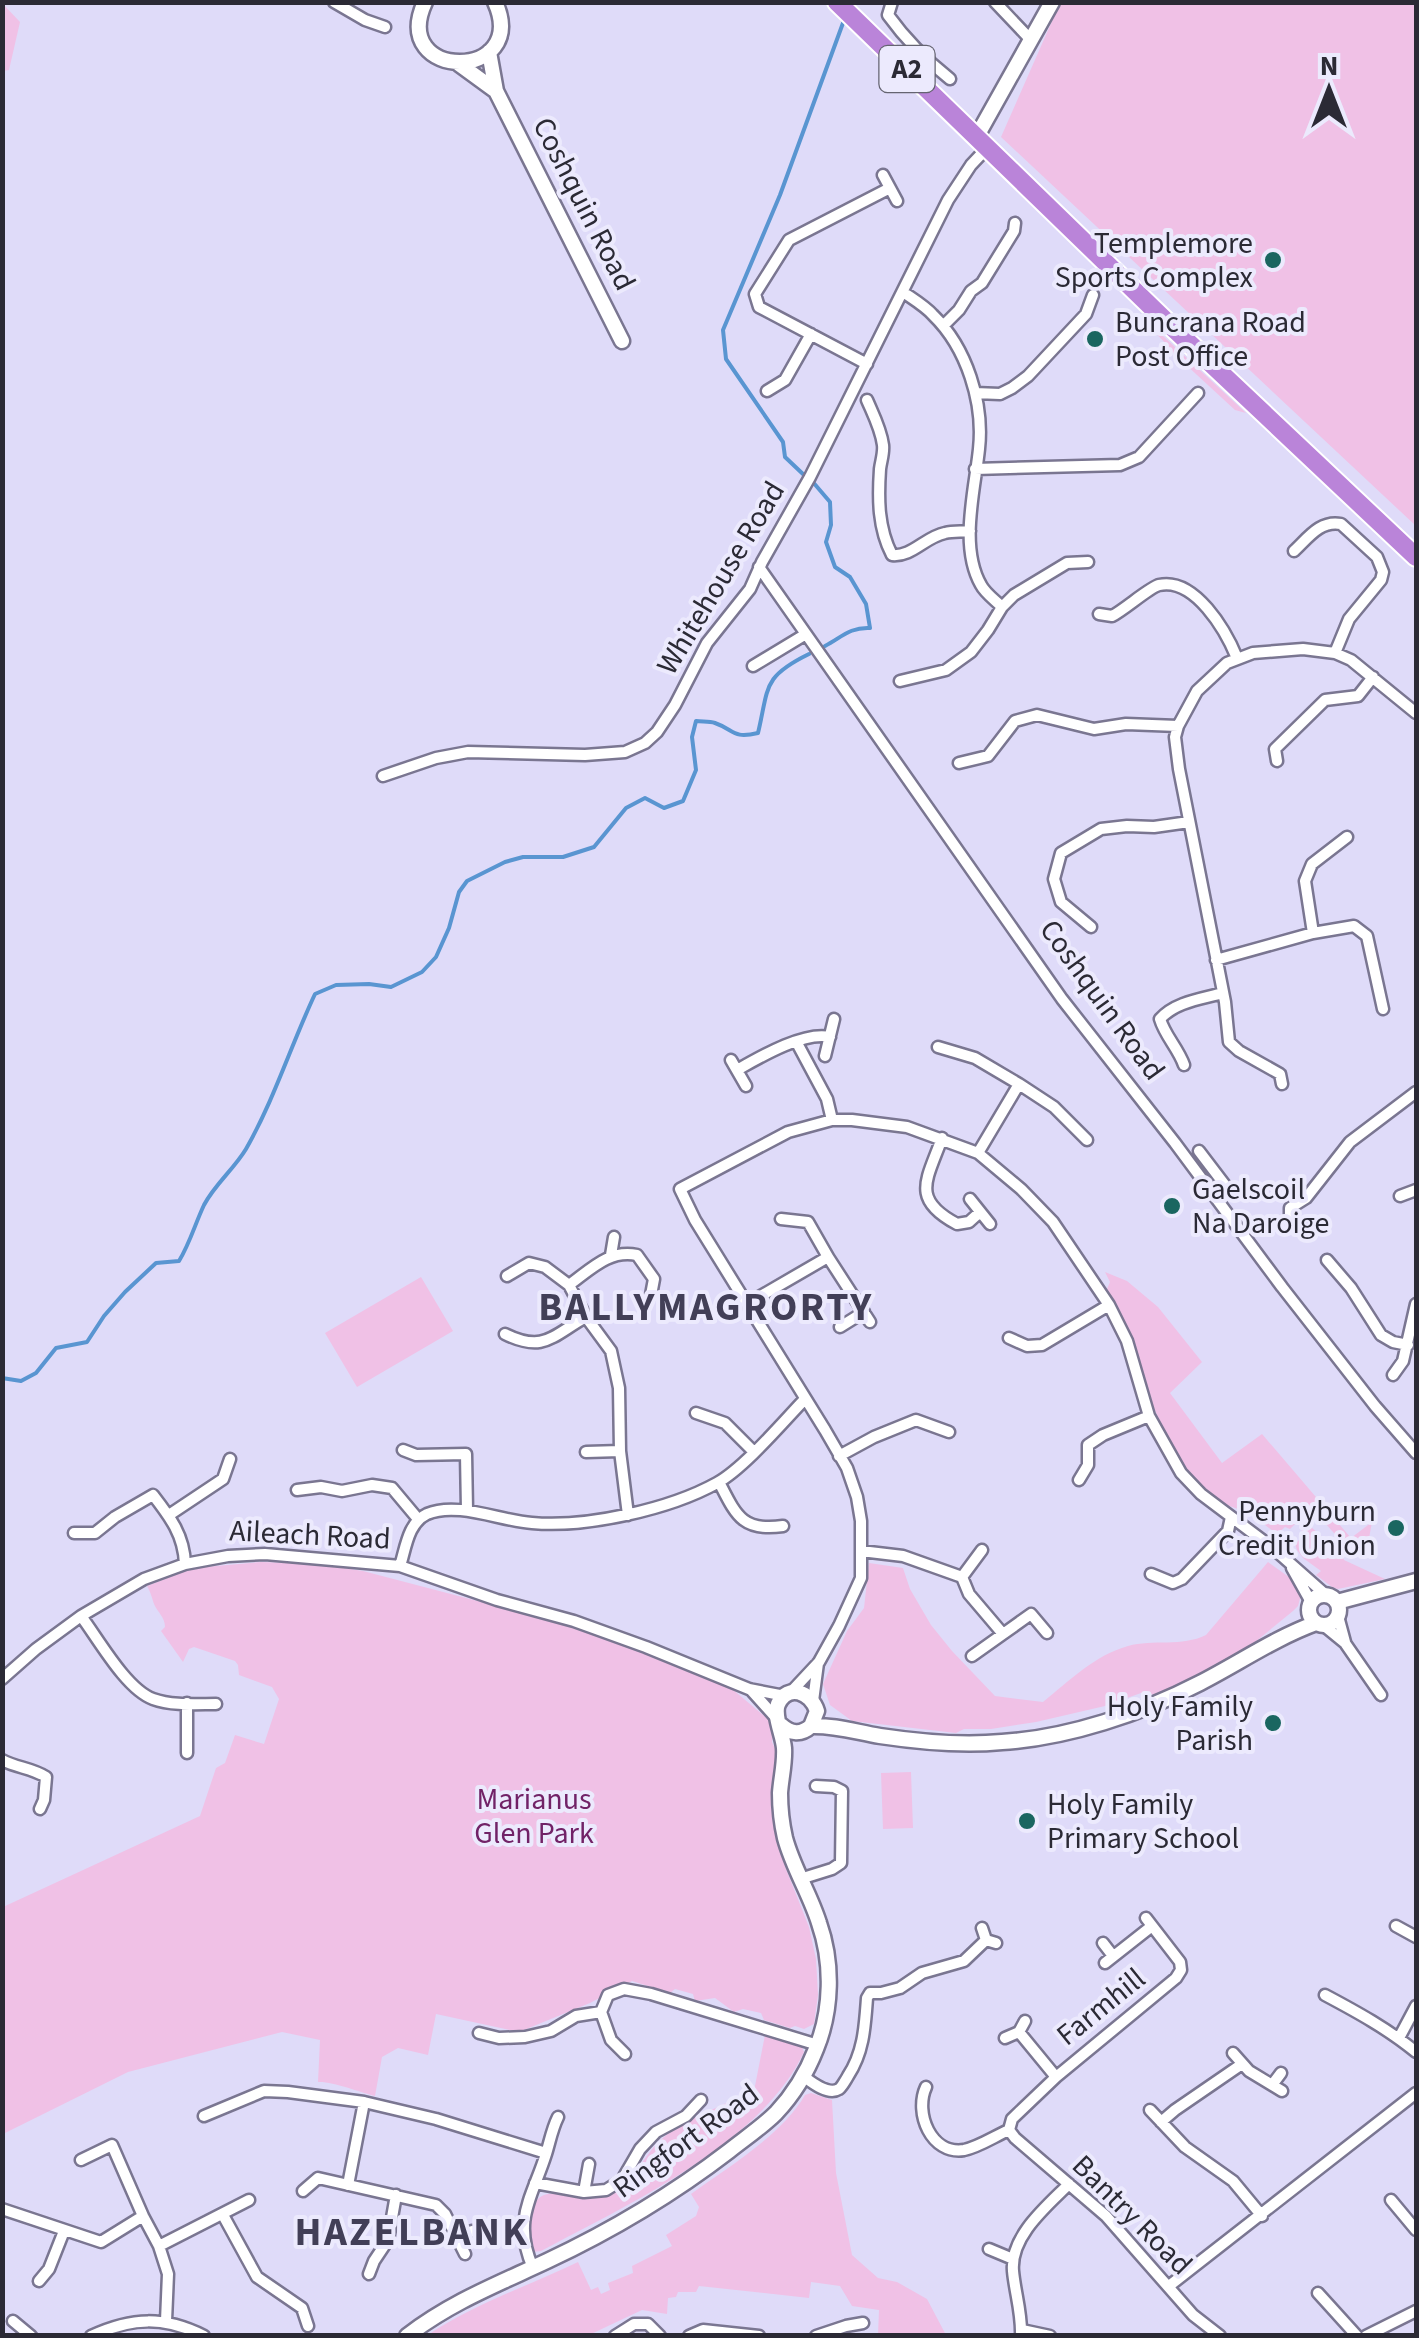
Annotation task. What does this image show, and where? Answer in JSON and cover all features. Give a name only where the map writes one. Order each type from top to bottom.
[{"type":"highway","name":"A2","points":[[837,2],[1416,558]]},
{"type":"street","points":[[334,2],[385,28]]},
{"type":"street","points":[[425,2],[419,18],[424,43],[442,60],[458,64],[496,90]]},
{"type":"street","points":[[458,64],[475,61],[489,52],[498,38],[500,13],[496,2]]},
{"type":"street","points":[[892,2],[888,16],[922,56],[950,79]]},
{"type":"street","points":[[995,2],[1030,39]]},
{"type":"street","points":[[982,142],[1030,39],[1052,2]]},
{"type":"street","points":[[489,52],[496,90]]},
{"type":"street","name":"Coshquin Road","points":[[496,90],[622,341]]},
{"type":"street","name":"Whitehouse Road","points":[[383,776],[468,752],[585,756],[625,752],[657,732],[707,644],[750,589],[948,200],[982,142]]},
{"type":"street","points":[[883,175],[897,201]]},
{"type":"street","points":[[867,364],[759,307],[755,294],[789,240],[890,188]]},
{"type":"street","points":[[943,326],[982,283],[1014,231],[1015,222]]},
{"type":"street","points":[[903,292],[943,326],[976,393],[980,436],[971,549],[982,587],[1002,607]]},
{"type":"street","points":[[976,393],[1000,394],[1028,376],[1086,314],[1093,294]]},
{"type":"street","points":[[766,391],[785,380],[810,334]]},
{"type":"street","points":[[976,468],[1120,465],[1140,458],[1198,393]]},
{"type":"street","points":[[867,400],[884,448],[880,466],[880,524],[892,555],[901,556],[944,533],[970,531]]},
{"type":"street","points":[[1294,551],[1322,526],[1336,522],[1380,561],[1381,580],[1349,619],[1335,653]]},
{"type":"street","points":[[900,681],[946,670],[970,652],[1014,594],[1068,563],[1088,562]]},
{"type":"street","name":"Coshquin Road","points":[[759,567],[1062,999],[1375,1406],[1416,1453]]},
{"type":"street","points":[[1099,614],[1112,616],[1157,585],[1176,585],[1206,606],[1228,636],[1237,658]]},
{"type":"street","points":[[753,666],[806,634]]},
{"type":"street","points":[[1282,1084],[1280,1074],[1230,1042],[1179,768],[1175,738],[1178,726],[1208,679],[1237,658],[1286,649],[1318,649],[1351,660],[1416,713]]},
{"type":"street","points":[[1277,761],[1276,749],[1325,700],[1358,696],[1373,676]]},
{"type":"street","points":[[959,763],[988,756],[1016,722],[1037,716],[1094,729],[1126,724],[1178,726]]},
{"type":"street","points":[[1091,928],[1061,902],[1054,879],[1061,853],[1101,829],[1189,822]]},
{"type":"street","points":[[1314,934],[1305,882],[1312,864],[1347,837]]},
{"type":"street","points":[[1216,960],[1354,926],[1367,936],[1383,1008]]},
{"type":"street","points":[[1184,1065],[1160,1020],[1168,1010],[1223,994]]},
{"type":"street","points":[[826,1056],[834,1019]]},
{"type":"street","points":[[746,1086],[734,1065],[818,1034],[830,1037]]},
{"type":"street","points":[[797,1042],[827,1099],[832,1120]]},
{"type":"street","points":[[938,1047],[976,1058],[1019,1084],[1054,1107],[1087,1140]]},
{"type":"street","points":[[978,1153],[1019,1084]]},
{"type":"street","points":[[1290,1219],[1290,1208],[1306,1198],[1350,1142],[1416,1092]]},
{"type":"street","points":[[1345,1643],[1334,1604],[1310,1579],[1201,1494],[1181,1473],[1149,1416],[1128,1341],[1109,1305],[1053,1222],[978,1153],[907,1127],[832,1120],[788,1132],[680,1189],[695,1220],[840,1456],[857,1497],[861,1578],[819,1662],[777,1706],[779,1722],[791,1732],[845,1728],[926,1743],[1030,1739],[1136,1712],[1200,1683],[1315,1615],[1318,1596],[1334,1604],[1416,1581]]},
{"type":"street","points":[[942,1138],[925,1184],[927,1202],[957,1224],[969,1222],[980,1212]]},
{"type":"street","points":[[1199,1150],[1230,1193]]},
{"type":"street","points":[[1206,1186],[1218,1176]]},
{"type":"street","points":[[1400,1196],[1416,1190]]},
{"type":"street","points":[[970,1199],[990,1224]]},
{"type":"street","points":[[781,1219],[808,1222],[867,1317],[840,1326]]},
{"type":"street","points":[[611,1256],[614,1237]]},
{"type":"street","points":[[570,1285],[623,1252],[636,1255],[654,1279],[651,1295]]},
{"type":"street","points":[[747,1304],[828,1257]]},
{"type":"street","points":[[1328,1260],[1381,1335],[1393,1342],[1412,1338]]},
{"type":"street","points":[[506,1276],[528,1263],[545,1267],[570,1285],[586,1317],[611,1351],[619,1388],[620,1452],[628,1515]]},
{"type":"street","points":[[1393,1375],[1412,1338],[1416,1304]]},
{"type":"street","points":[[1009,1338],[1027,1346],[1042,1345],[1109,1305]]},
{"type":"street","points":[[504,1334],[524,1344],[545,1342],[586,1317]]},
{"type":"street","points":[[400,1566],[418,1519],[438,1510],[467,1510],[534,1524],[628,1515],[672,1502],[720,1482],[805,1398]]},
{"type":"street","points":[[696,1413],[725,1423],[754,1452]]},
{"type":"street","points":[[1079,1480],[1088,1466],[1088,1445],[1149,1416]]},
{"type":"street","points":[[840,1456],[916,1420],[949,1432]]},
{"type":"street","points":[[403,1450],[416,1455],[466,1454],[467,1510]]},
{"type":"street","points":[[586,1452],[620,1452]]},
{"type":"street","points":[[168,1516],[223,1480],[230,1459]]},
{"type":"street","points":[[720,1482],[731,1506],[748,1524],[783,1526]]},
{"type":"street","points":[[297,1490],[321,1487],[342,1491],[372,1485],[392,1488],[418,1519]]},
{"type":"street","points":[[74,1533],[95,1534],[152,1495],[184,1544],[185,1564]]},
{"type":"street","points":[[1151,1574],[1174,1584],[1182,1579],[1228,1531],[1232,1518]]},
{"type":"street","points":[[862,1550],[903,1556],[962,1577],[970,1594],[1002,1634]]},
{"type":"street","points":[[962,1577],[982,1550]]},
{"type":"street","name":"Aileach Road","points":[[3,1675],[82,1616],[144,1579],[185,1564],[265,1554],[400,1566],[496,1600],[574,1621],[749,1689],[787,1694]]},
{"type":"street","points":[[1289,1562],[1315,1615],[1345,1643],[1380,1695]]},
{"type":"street","points":[[1315,1615],[1332,1622],[1334,1604]]},
{"type":"street","points":[[972,1656],[1031,1614],[1047,1633]]},
{"type":"street","points":[[82,1616],[134,1688],[153,1699],[216,1704]]},
{"type":"street","points":[[784,1761],[817,1715],[819,1662]]},
{"type":"street","name":"Aileach Road","points":[[749,1689],[779,1722]]},
{"type":"street","points":[[787,1694],[802,1693],[845,1728]]},
{"type":"street","points":[[187,1704],[187,1753]]},
{"type":"street","name":"Ringfort Road","points":[[407,2336],[434,2314],[617,2225],[710,2166],[790,2098],[818,2044],[829,1997],[828,1958],[821,1927],[784,1836],[780,1795],[784,1761],[779,1722]]},
{"type":"street","points":[[2,1760],[16,1768],[33,1768],[46,1777],[40,1809]]},
{"type":"street","points":[[800,1878],[841,1863],[842,1791],[834,1786],[816,1786]]},
{"type":"street","name":"Farmhill","points":[[918,2093],[928,2132],[947,2148],[964,2150],[1009,2130],[1012,2119],[1056,2077],[1176,1978],[1180,1970],[1180,1962],[1149,1922],[1109,1960],[1103,1944]]},
{"type":"street","points":[[803,2076],[819,2087],[834,2091],[840,2088],[856,2063],[870,1993],[900,1988],[922,1973],[964,1961],[991,1942],[982,1928]]},
{"type":"street","points":[[625,2054],[611,2040],[600,2012],[608,1994],[624,1990],[651,1994],[818,2044]]},
{"type":"street","points":[[1325,1995],[1416,2052]]},
{"type":"street","points":[[1399,2038],[1416,2006]]},
{"type":"street","points":[[479,2034],[524,2037],[550,2031],[576,2016],[600,2012]]},
{"type":"street","name":"Farmhill","points":[[1005,2038],[1022,2026],[1056,2077]]},
{"type":"street","points":[[1234,2052],[1242,2064],[1277,2088],[1281,2073]]},
{"type":"street","points":[[1161,2122],[1242,2064]]},
{"type":"street","points":[[204,2116],[264,2091],[288,2092],[364,2102],[436,2118],[546,2152]]},
{"type":"street","points":[[1170,2286],[1416,2093]]},
{"type":"street","points":[[534,2183],[584,2192],[606,2190],[622,2180],[640,2149],[656,2132],[686,2116],[701,2100]]},
{"type":"street","points":[[348,2185],[364,2102]]},
{"type":"street","points":[[1150,2110],[1185,2147],[1233,2180],[1262,2216]]},
{"type":"street","points":[[532,2268],[522,2231],[526,2208],[558,2116]]},
{"type":"street","name":"Bantry Road","points":[[1009,2130],[1106,2216],[1193,2315],[1220,2336]]},
{"type":"street","points":[[81,2160],[112,2145],[160,2246],[168,2274],[166,2321]]},
{"type":"street","points":[[584,2192],[589,2164]]},
{"type":"street","points":[[302,2190],[318,2178],[436,2204],[446,2214],[465,2254]]},
{"type":"street","points":[[1050,2336],[1022,2333],[1013,2259],[1036,2218],[1069,2184]]},
{"type":"street","points":[[369,2274],[388,2240],[396,2196]]},
{"type":"street","points":[[160,2246],[249,2200]]},
{"type":"street","points":[[1391,2200],[1416,2230]]},
{"type":"street","points":[[2,2209],[100,2242],[143,2216]]},
{"type":"street","points":[[223,2215],[257,2277],[302,2308],[308,2326]]},
{"type":"street","points":[[39,2281],[64,2231]]},
{"type":"street","points":[[458,2239],[472,2232]]},
{"type":"street","points":[[990,2249],[1013,2259]]},
{"type":"street","points":[[1318,2293],[1357,2336]]},
{"type":"street","points":[[1366,2336],[1416,2312]]},
{"type":"street","points":[[91,2336],[143,2320],[183,2325],[204,2336]]},
{"type":"street","points":[[12,2321],[31,2336]]},
{"type":"street","points":[[615,2336],[634,2324],[648,2324],[660,2336]]},
{"type":"street","points":[[816,2336],[864,2324]]},
{"type":"street","points":[[689,2336],[703,2330],[759,2336]]},
{"type":"green space","points":[[2,3],[20,22],[9,70],[3,71]]},
{"type":"green space","name":"Templemore Sports Complex","points":[[1060,3],[1416,3],[1416,526],[1001,137]]},
{"type":"green space","points":[[1148,322],[1246,413],[1235,410],[1171,351]]},
{"type":"green space","points":[[1105,1272],[1127,1281],[1158,1307],[1202,1362],[1170,1393],[1222,1463],[1262,1434],[1351,1538],[1372,1522],[1368,1544],[1343,1541],[1315,1513],[1304,1515],[1290,1529],[1285,1527],[1277,1534],[1265,1525],[1265,1514],[1224,1504],[1191,1480],[1151,1401],[1130,1335],[1107,1289],[1110,1282]]},
{"type":"green space","points":[[421,1277],[453,1331],[357,1387],[325,1333]]},
{"type":"green space","points":[[1311,1527],[1344,1560],[1385,1579],[1332,1587],[1316,1575],[1321,1571],[1297,1550],[1295,1544],[1302,1529]]},
{"type":"green space","name":"Marianus Glen Park","points":[[261,1562],[319,1564],[363,1571],[573,1626],[646,1649],[725,1683],[775,1725],[772,1742],[778,1755],[772,1803],[776,1837],[809,1927],[816,1959],[818,1995],[814,2024],[804,2029],[790,2028],[764,2020],[761,2013],[743,2009],[734,2012],[715,1998],[695,2001],[693,1994],[675,1989],[670,1993],[632,1981],[519,2032],[436,2014],[428,2055],[398,2048],[382,2057],[375,2096],[318,2082],[320,2040],[282,2032],[128,2072],[3,2134],[3,1907],[200,1816],[216,1768],[225,1763],[235,1735],[264,1744],[279,1699],[272,1687],[239,1675],[235,1661],[194,1647],[183,1662],[161,1631],[164,1620],[147,1586],[193,1568]]},
{"type":"green space","points":[[1268,1562],[1293,1580],[1301,1595],[1298,1606],[1249,1647],[1156,1695],[1141,1693],[1036,1722],[956,1733],[852,1721],[830,1705],[823,1684],[847,1631],[864,1608],[869,1563],[903,1568],[931,1625],[995,1696],[1043,1702],[1116,1650],[1206,1635]]},
{"type":"green space","points":[[911,1772],[913,1828],[883,1829],[881,1773]]},
{"type":"green space","points":[[765,2035],[802,2047],[804,2052],[784,2085],[757,2115],[689,2169],[533,2252],[528,2226],[537,2200],[552,2194],[597,2198],[619,2190],[657,2143],[673,2130],[754,2091]]},
{"type":"green space","points":[[811,2093],[832,2100],[836,2173],[852,2255],[878,2278],[897,2282],[927,2299],[946,2335],[878,2335],[879,2310],[852,2306],[840,2286],[811,2282],[809,2298],[699,2286],[696,2292],[678,2292],[676,2297],[668,2298],[667,2314],[642,2310],[589,2335],[428,2335],[482,2305],[578,2262],[591,2290],[598,2287],[601,2294],[610,2290],[608,2283],[633,2273],[632,2266],[672,2246],[666,2235],[696,2216],[699,2207],[691,2194],[769,2137]]},
{"type":"waterway","points":[[804,475],[785,457],[783,442],[726,359],[723,330],[780,195],[843,23]]},
{"type":"waterway","points":[[812,481],[830,502],[831,525],[826,542],[835,567],[850,577],[866,604],[870,628],[851,631],[825,646]]},
{"type":"waterway","points":[[2,1378],[21,1381],[36,1373],[56,1348],[87,1342],[104,1316],[156,1263],[179,1261],[208,1197],[256,1130],[315,994],[336,985],[391,987],[422,972],[436,957],[459,892],[467,881],[523,857],[563,857],[594,847],[626,808],[645,798],[664,808],[683,801],[696,770],[692,737],[696,721],[715,723],[738,734],[758,733],[775,677],[809,654]]},
{"type":"place","name":"Templemore Sports Complex","points":[[1273,260]]},
{"type":"place","name":"Buncrana Road Post Office","points":[[1095,339]]},
{"type":"place","name":"Gaelscoil Na Daroige","points":[[1172,1206]]},
{"type":"place","name":"Pennyburn Credit Union","points":[[1396,1528]]},
{"type":"place","name":"Holy Family Parish","points":[[1273,1723]]},
{"type":"place","name":"Holy Family Primary School","points":[[1027,1821]]},
{"type":"district","name":"BALLYMAGRORTY","points":[[706,1307]]},
{"type":"district","name":"HAZELBANK","points":[[412,2232]]}]
